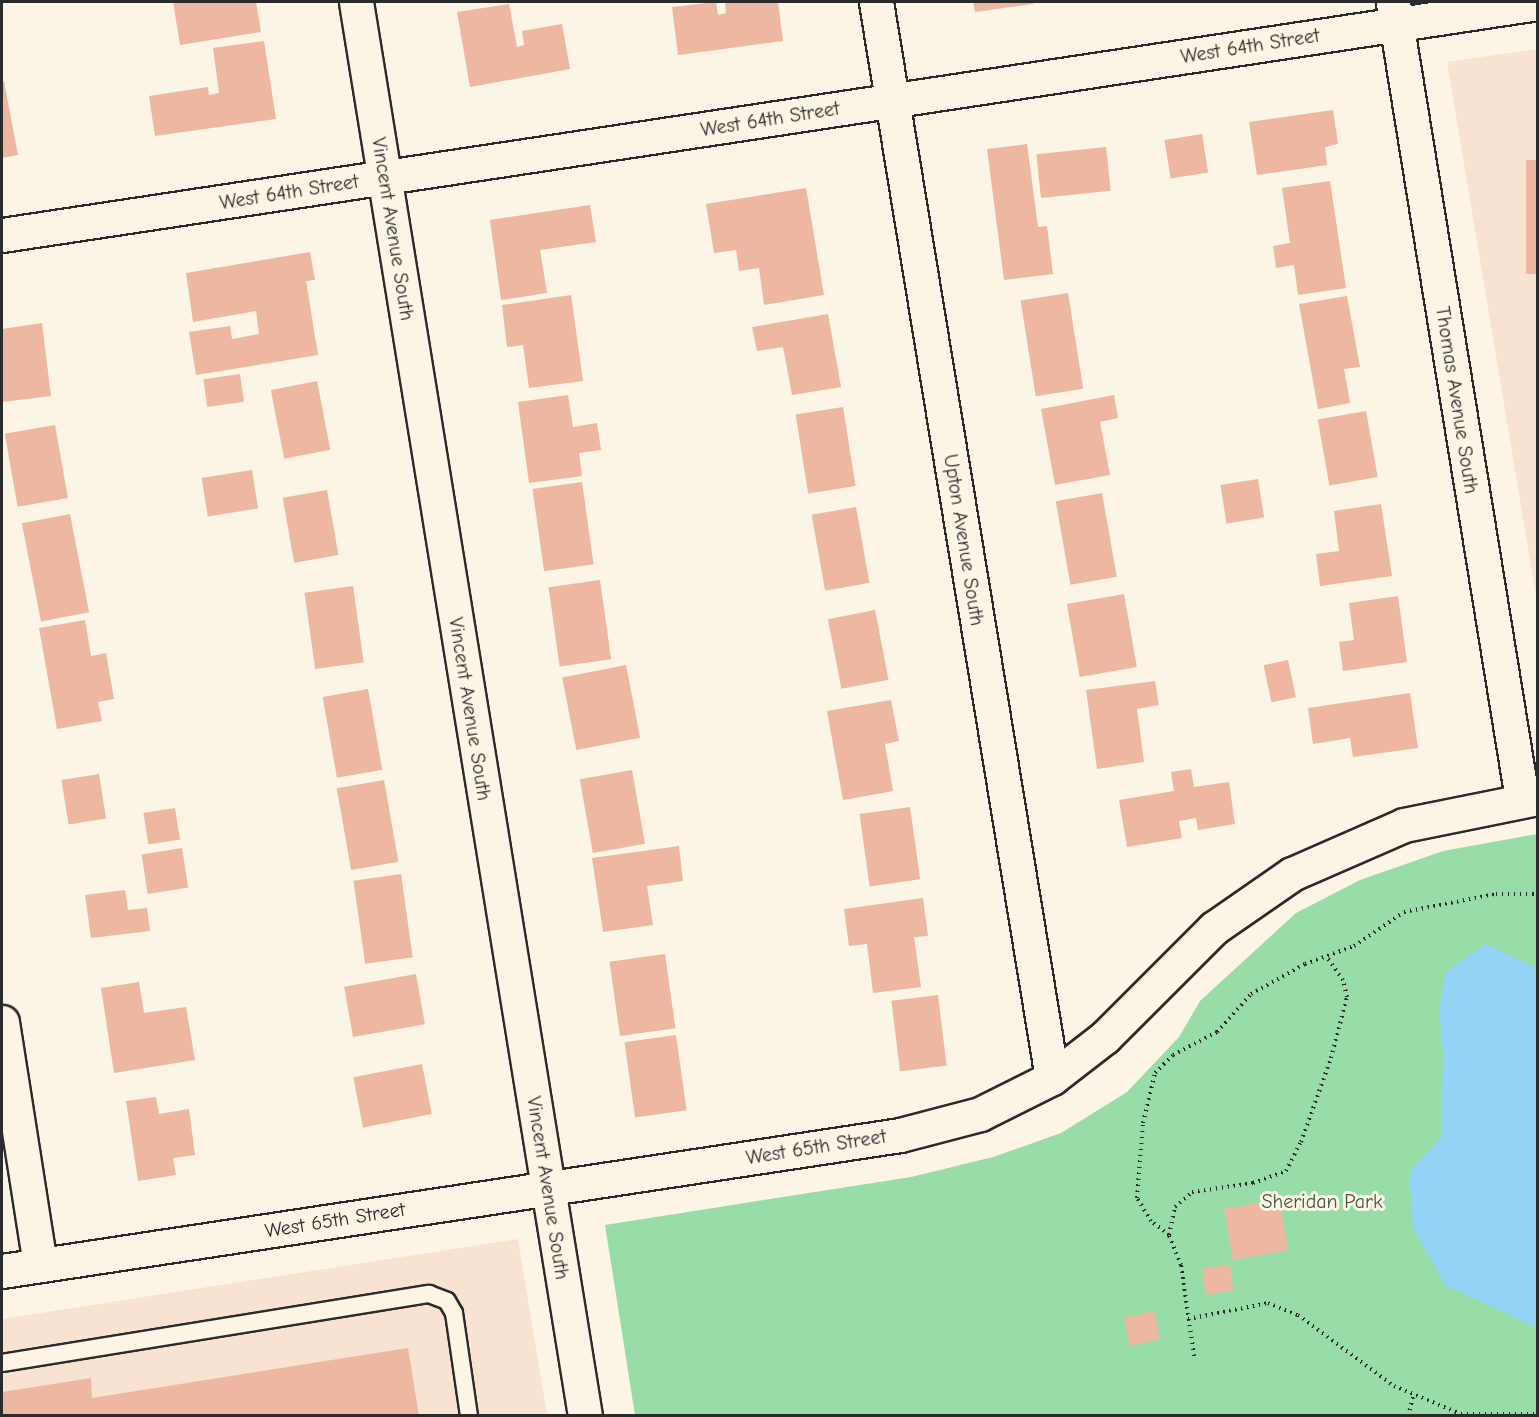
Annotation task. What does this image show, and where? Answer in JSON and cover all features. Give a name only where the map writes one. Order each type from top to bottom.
[{"type":"street","name":"Vincent Avenue South","points":[[356,2],[585,1416]]},
{"type":"street","name":"Upton Avenue South","points":[[876,2],[1052,1078]]},
{"type":"street","name":"West 64th Street","points":[[2,235],[892,100],[1395,13],[1538,3]]},
{"type":"street","name":"Thomas Avenue South","points":[[1395,13],[1530,799]]},
{"type":"street","name":"West 65th Street","points":[[2,1271],[900,1135],[980,1114],[1052,1078],[1105,1037],[1214,928],[1292,874],[1404,825],[1530,799]]},
{"type":"street","points":[[2,1022],[40,1265]]},
{"type":"lane","points":[[2,1363],[429,1294],[447,1301],[454,1313],[469,1416]]},
{"type":"path","points":[[1194,1356],[1181,1265],[1169,1235],[1150,1221],[1137,1198],[1143,1123],[1155,1073],[1173,1055],[1217,1032],[1251,994],[1326,956],[1353,946],[1404,912],[1496,894],[1538,894]]},
{"type":"path","points":[[1169,1235],[1175,1206],[1192,1192],[1253,1183],[1286,1171],[1300,1142],[1330,1058],[1347,997],[1342,980],[1326,956]]},
{"type":"path","points":[[1188,1319],[1268,1303],[1299,1315],[1394,1386],[1414,1395],[1461,1414],[1538,1414]]},
{"type":"path","points":[[1408,1416],[1414,1395]]},
{"type":"shaded area","points":[[1537,49],[1537,603],[1447,62]]},
{"type":"shaded area","points":[[518,1239],[547,1415],[2,1416],[2,1319]]},
{"type":"green space","name":"Sheridan Park","points":[[1537,834],[1537,1415],[635,1415],[605,1225],[911,1177],[993,1157],[1061,1133],[1127,1092],[1179,1037],[1200,1001],[1296,913],[1360,880],[1443,851]]},
{"type":"water","points":[[1485,944],[1537,968],[1537,1328],[1445,1285],[1413,1228],[1409,1172],[1441,1137],[1443,1055],[1439,1008],[1446,972]]},
{"type":"building","points":[[173,2],[256,2],[261,32],[180,45]]},
{"type":"building","points":[[716,2],[718,15],[726,13],[725,2],[778,2],[783,41],[678,55],[672,7]]},
{"type":"building","points":[[973,2],[1033,2],[1033,4],[975,12]]},
{"type":"building","points":[[509,4],[517,47],[524,45],[522,31],[562,24],[570,69],[470,87],[457,12]]},
{"type":"building","points":[[264,41],[276,119],[155,136],[149,96],[208,87],[209,95],[219,93],[213,48]]},
{"type":"building","points":[[4,81],[18,155],[2,158],[2,82]]},
{"type":"building","points":[[1333,110],[1338,144],[1325,147],[1327,165],[1257,175],[1249,122]]},
{"type":"building","points":[[1202,134],[1208,173],[1171,178],[1164,140]]},
{"type":"building","points":[[1027,144],[1038,227],[1047,226],[1053,274],[1004,280],[987,149]]},
{"type":"building","points":[[1106,147],[1111,191],[1041,198],[1036,154]]},
{"type":"building","points":[[1526,160],[1538,160],[1538,274],[1526,274]]},
{"type":"building","points":[[1330,181],[1346,288],[1298,295],[1294,265],[1276,268],[1273,246],[1290,243],[1282,188]]},
{"type":"building","points":[[806,188],[824,295],[764,305],[759,268],[739,271],[736,250],[714,253],[706,204]]},
{"type":"building","points":[[590,205],[596,242],[540,250],[547,293],[501,300],[490,220]]},
{"type":"building","points":[[310,252],[315,280],[306,281],[318,355],[196,375],[189,332],[230,326],[232,339],[259,334],[256,311],[193,322],[186,273]]},
{"type":"building","points":[[1068,293],[1083,389],[1036,396],[1021,301]]},
{"type":"building","points":[[571,295],[583,381],[529,388],[523,345],[507,347],[502,305]]},
{"type":"building","points":[[1347,296],[1360,367],[1344,369],[1350,403],[1318,409],[1299,304]]},
{"type":"building","points":[[828,314],[841,387],[792,395],[783,347],[757,351],[752,327]]},
{"type":"building","points":[[42,323],[51,396],[2,402],[2,329]]},
{"type":"building","points":[[240,374],[244,402],[207,407],[203,379]]},
{"type":"building","points":[[317,381],[330,450],[284,459],[271,390]]},
{"type":"building","points":[[568,395],[573,427],[597,423],[601,450],[579,453],[582,476],[529,483],[518,402]]},
{"type":"building","points":[[1114,395],[1118,418],[1100,422],[1110,475],[1055,485],[1041,409]]},
{"type":"building","points":[[843,407],[856,486],[808,494],[796,415]]},
{"type":"building","points":[[1366,411],[1378,477],[1329,485],[1318,420]]},
{"type":"building","points":[[55,425],[68,498],[18,507],[5,434]]},
{"type":"building","points":[[252,470],[258,509],[208,516],[202,478]]},
{"type":"building","points":[[1258,479],[1264,518],[1227,523],[1220,485]]},
{"type":"building","points":[[582,482],[594,564],[544,571],[532,489]]},
{"type":"building","points":[[327,490],[338,555],[294,563],[283,498]]},
{"type":"building","points":[[1102,493],[1117,577],[1070,585],[1056,501]]},
{"type":"building","points":[[1381,504],[1392,576],[1320,586],[1316,554],[1339,551],[1334,511]]},
{"type":"building","points":[[856,507],[869,583],[825,591],[812,515]]},
{"type":"building","points":[[70,514],[89,612],[41,622],[22,523]]},
{"type":"building","points":[[600,580],[611,659],[560,666],[549,587]]},
{"type":"building","points":[[353,586],[364,662],[315,669],[304,593]]},
{"type":"building","points":[[1124,594],[1137,667],[1080,677],[1067,604]]},
{"type":"building","points":[[1398,596],[1407,662],[1343,671],[1339,642],[1354,640],[1349,603]]},
{"type":"building","points":[[875,610],[889,680],[841,689],[828,619]]},
{"type":"building","points":[[85,620],[91,656],[106,653],[114,699],[98,702],[102,721],[57,729],[39,628]]},
{"type":"building","points":[[1288,660],[1296,697],[1271,702],[1264,665]]},
{"type":"building","points":[[626,665],[640,738],[576,750],[562,677]]},
{"type":"building","points":[[1155,681],[1159,705],[1137,709],[1144,762],[1097,769],[1086,690]]},
{"type":"building","points":[[368,689],[382,770],[337,778],[323,697]]},
{"type":"building","points":[[1410,693],[1418,748],[1353,757],[1350,738],[1313,744],[1308,708]]},
{"type":"building","points":[[891,700],[899,741],[885,744],[893,791],[843,800],[827,711]]},
{"type":"building","points":[[1191,769],[1194,787],[1229,782],[1235,824],[1198,830],[1196,818],[1179,821],[1182,838],[1127,847],[1119,800],[1174,791],[1171,772]]},
{"type":"building","points":[[632,770],[645,844],[593,853],[580,779]]},
{"type":"building","points":[[99,774],[106,818],[69,824],[61,780]]},
{"type":"building","points":[[384,780],[398,862],[351,870],[337,788]]},
{"type":"building","points":[[910,807],[920,879],[870,886],[859,814]]},
{"type":"building","points":[[175,808],[180,840],[148,845],[143,813]]},
{"type":"building","points":[[679,846],[683,881],[647,886],[653,925],[603,932],[592,858]]},
{"type":"building","points":[[182,848],[188,888],[148,894],[142,854]]},
{"type":"building","points":[[401,874],[413,957],[365,964],[353,881]]},
{"type":"building","points":[[125,890],[128,910],[147,908],[150,931],[91,938],[85,895]]},
{"type":"building","points":[[923,898],[928,936],[914,937],[921,987],[873,993],[867,944],[849,946],[844,909]]},
{"type":"building","points":[[665,954],[675,1028],[620,1036],[610,962]]},
{"type":"building","points":[[416,974],[425,1024],[353,1037],[344,987]]},
{"type":"building","points":[[139,982],[144,1013],[186,1007],[195,1060],[114,1073],[101,988]]},
{"type":"building","points":[[938,995],[947,1065],[900,1071],[891,1001]]},
{"type":"building","points":[[676,1035],[687,1110],[635,1117],[625,1042]]},
{"type":"building","points":[[422,1064],[432,1114],[363,1127],[353,1077]]},
{"type":"building","points":[[156,1097],[159,1114],[189,1109],[195,1155],[173,1158],[176,1175],[138,1181],[126,1101]]},
{"type":"building","points":[[1279,1199],[1288,1250],[1233,1260],[1224,1209]]},
{"type":"building","points":[[1230,1265],[1233,1291],[1205,1294],[1202,1268]]},
{"type":"building","points":[[1154,1311],[1160,1339],[1130,1346],[1124,1317]]},
{"type":"building","points":[[408,1348],[419,1416],[2,1416],[2,1392],[91,1378],[92,1398]]}]
